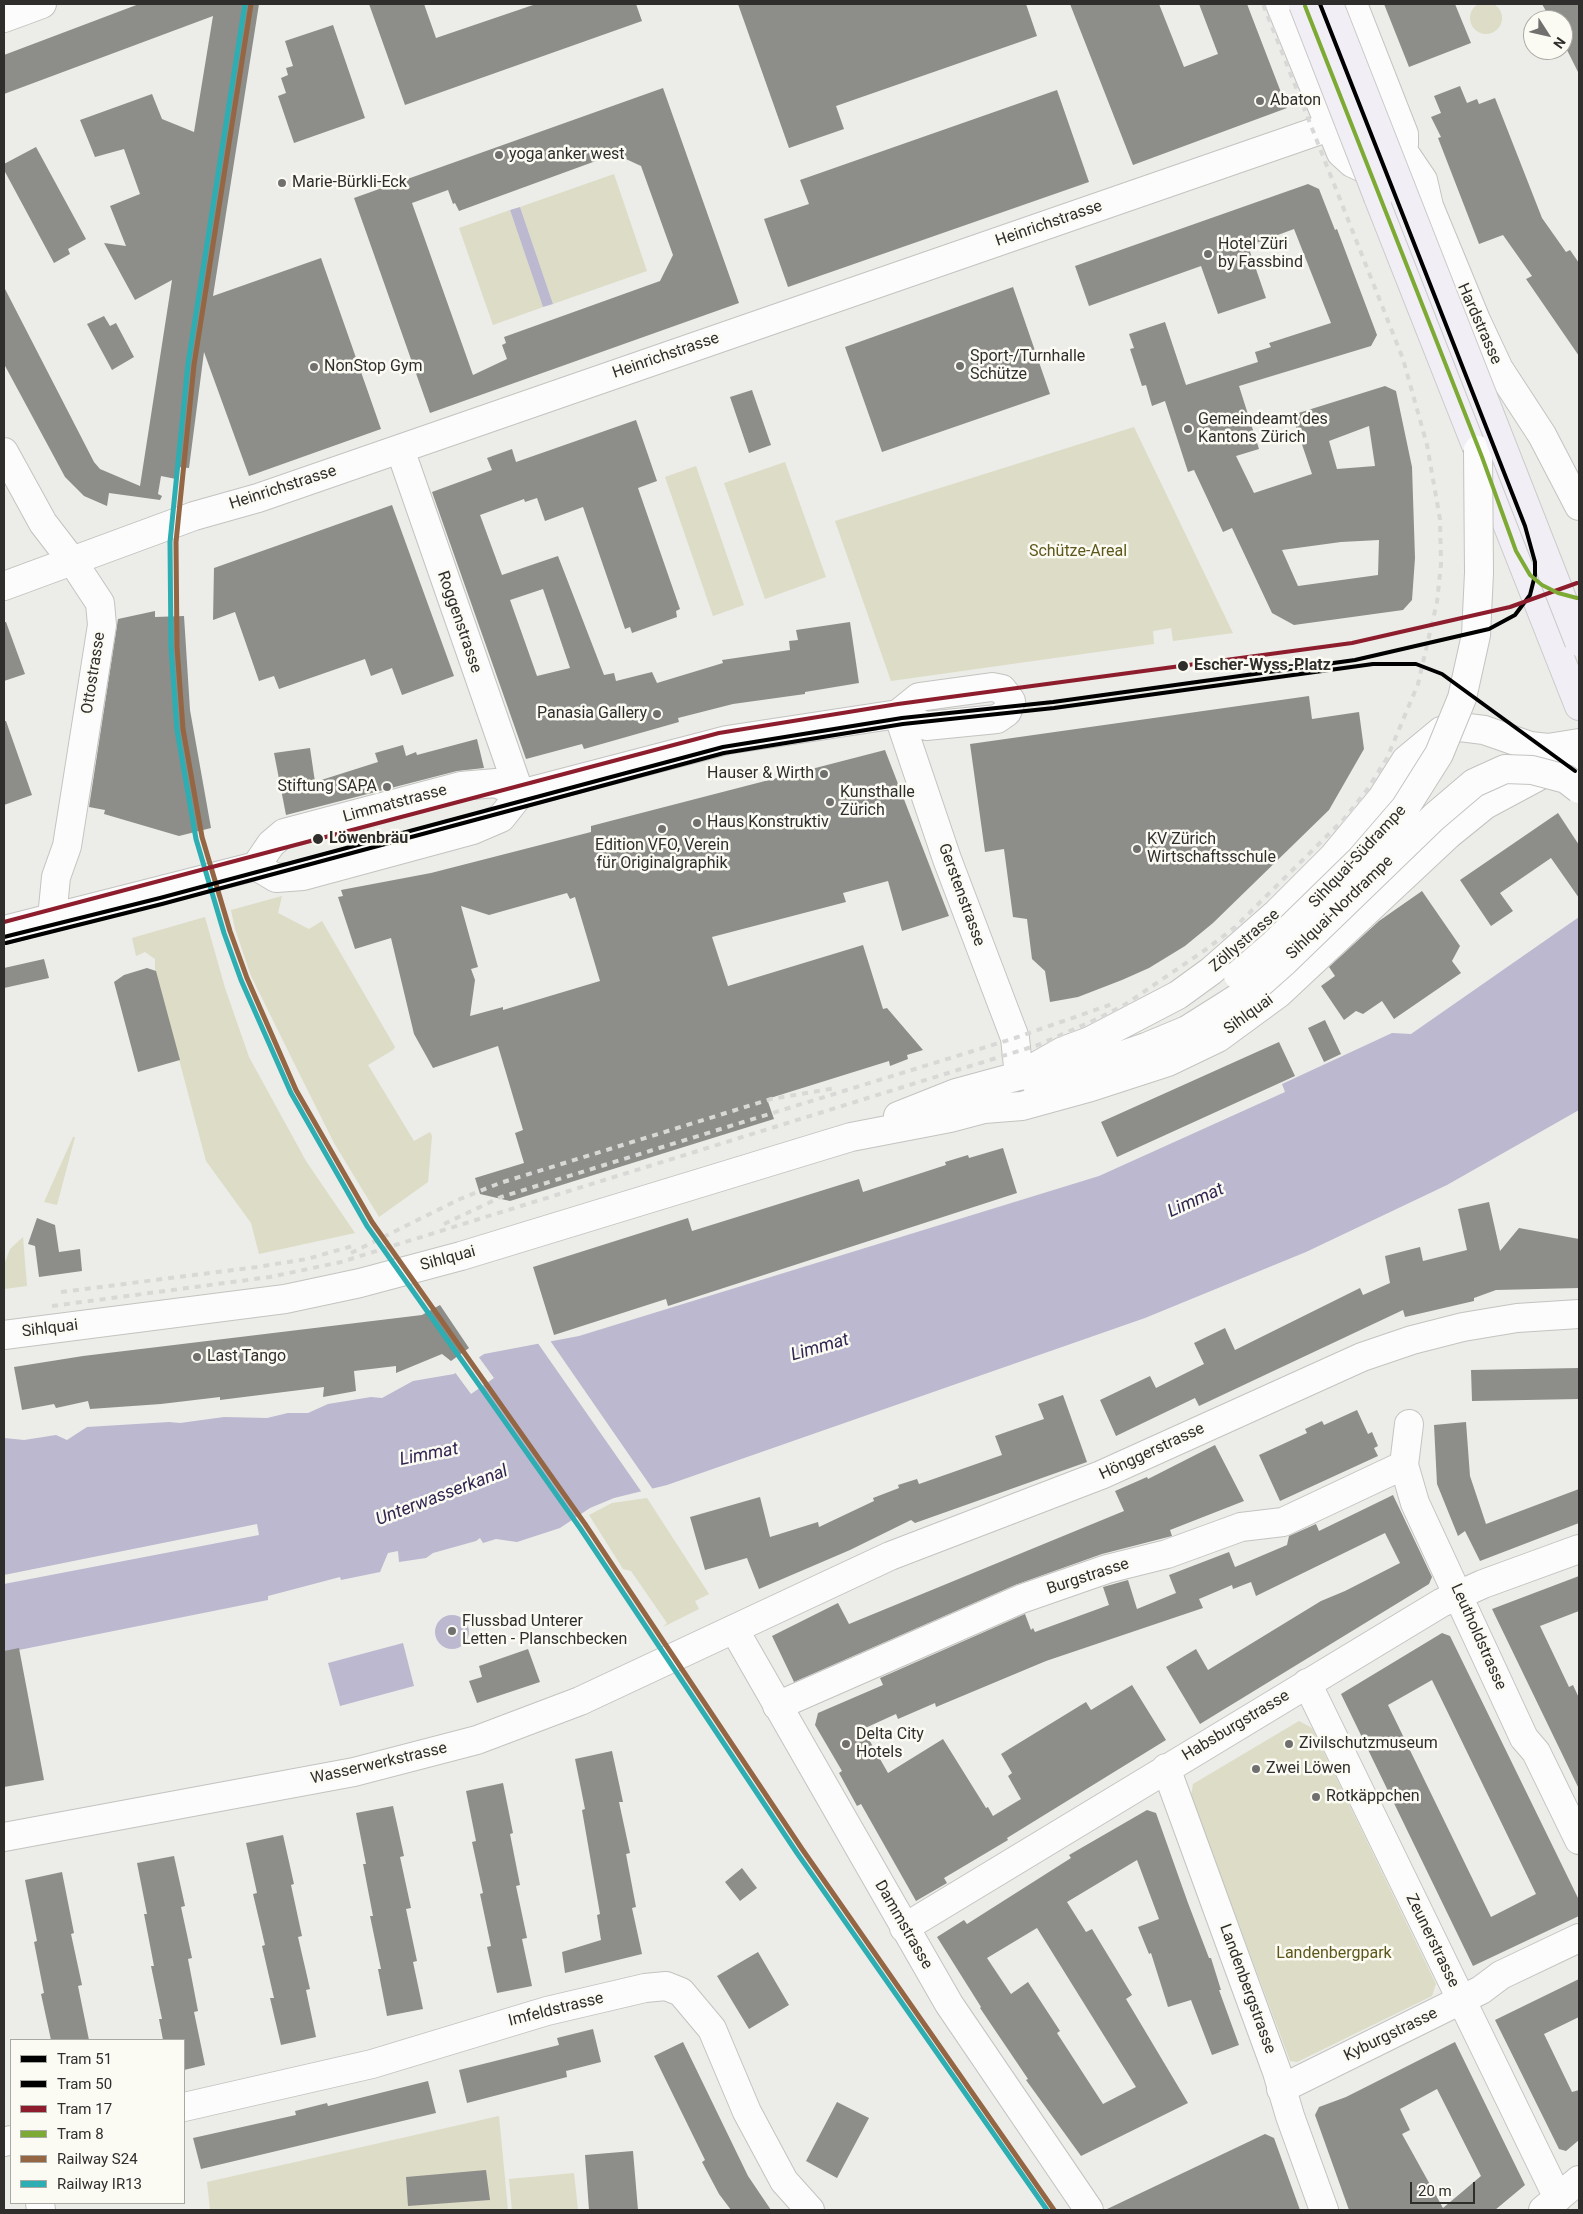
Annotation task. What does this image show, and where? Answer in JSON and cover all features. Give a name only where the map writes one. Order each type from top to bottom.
[{"type":"main road","points":[[1303,4],[1579,706]]},
{"type":"main road","points":[[1329,4],[1579,642]]},
{"type":"street","points":[[4,18],[42,4]]},
{"type":"street","points":[[1280,4],[1328,127],[1341,153],[1365,169],[1380,167],[1395,159],[1404,145],[1404,134],[1352,4]]},
{"type":"street","name":"Heinrichstrasse","points":[[4,586],[194,516],[258,498],[1328,127]]},
{"type":"street","name":"Hardstrasse","points":[[1402,149],[1423,180],[1429,206],[1476,320],[1499,369],[1542,435],[1579,506]]},
{"type":"street","name":"Hardstrasse","points":[[1380,167],[1429,206]]},
{"type":"street","name":"Hardstrasse","points":[[1542,435],[1579,472]]},
{"type":"street","name":"Roggenstrasse","points":[[400,449],[520,794]]},
{"type":"street","name":"Sihlquai-Südrampe","points":[[1020,1076],[1083,1056],[1172,1017],[1238,975],[1274,944],[1365,854],[1405,808],[1439,754],[1462,698],[1476,635],[1480,573],[1478,450]]},
{"type":"street","name":"Ottostrasse","points":[[4,452],[43,524],[73,562],[100,603],[102,625],[67,846],[56,877],[52,918]]},
{"type":"street","name":"Gerstenstrasse","points":[[520,794],[727,740],[898,714],[947,859],[1014,1038],[1020,1076]]},
{"type":"street","name":"Zöllystrasse","points":[[1020,1076],[1063,1051],[1090,1041],[1178,995],[1211,971],[1277,914],[1333,856],[1382,798],[1406,760],[1441,731],[1460,727],[1484,730],[1530,746],[1574,750]]},
{"type":"street","name":"Sihlquai","points":[[851,1136],[950,1118],[984,1109],[1022,1106],[1134,1074],[1168,1062],[1218,1038],[1246,1019],[1300,975],[1448,835],[1485,805],[1554,768],[1574,750]]},
{"type":"street","name":"Sihlquai-Nordrampe","points":[[984,1109],[1026,1088],[1146,1047],[1178,1033],[1258,985],[1434,817],[1474,782],[1505,770],[1532,770],[1566,779],[1579,789]]},
{"type":"street","name":"Limmatstrasse","points":[[256,866],[271,844],[284,833],[461,786],[496,783],[520,794]]},
{"type":"street","points":[[6,923],[52,918],[256,866],[276,878],[296,878],[473,830],[501,818],[520,794]]},
{"type":"street","name":"Sihlquai","points":[[4,1335],[285,1299],[360,1283],[461,1256],[851,1136],[956,1093],[1020,1076]]},
{"type":"street","name":"Hönggerstrasse","points":[[734,1629],[890,1556],[1101,1476],[1362,1357],[1412,1340],[1463,1327],[1517,1318],[1579,1314]]},
{"type":"street","name":"Leutholdstrasse","points":[[1409,1424],[1404,1465],[1415,1502],[1524,1738],[1536,1752],[1579,1840]]},
{"type":"street","name":"Burgstrasse","points":[[777,1706],[1021,1599],[1107,1569],[1173,1552],[1242,1527],[1283,1522],[1404,1465]]},
{"type":"street","name":"Habsburgstrasse","points":[[904,1928],[1307,1683],[1579,1549]]},
{"type":"street","name":"Dammstrasse","points":[[734,1629],[904,1928],[964,2028],[1089,2210]]},
{"type":"street","name":"Wasserwerkstrasse","points":[[4,1837],[297,1784],[439,1751],[505,1730],[580,1701],[734,1629]]},
{"type":"street","name":"Zeunerstrasse","points":[[1307,1683],[1461,2000],[1550,2204]]},
{"type":"street","name":"Landenbergstrasse","points":[[1166,1768],[1324,2210]]},
{"type":"street","name":"Kyburgstrasse","points":[[1281,2089],[1481,1990],[1502,1975],[1579,1938]]},
{"type":"street","name":"Imfeldstrasse","points":[[185,2107],[372,2064],[547,2011],[645,1988],[666,1986],[681,1992],[712,2029],[747,2112],[784,2181],[810,2210]]},
{"type":"street","points":[[1550,2204],[1579,2180]]},
{"type":"green space","points":[[1486,2],[1492,3],[1497,7],[1501,12],[1501,24],[1497,29],[1492,33],[1486,34],[1480,33],[1475,29],[1471,24],[1470,18],[1471,12],[1475,7],[1480,3]]},
{"type":"green space","points":[[614,174],[647,271],[553,304],[520,207]]},
{"type":"green space","points":[[510,210],[543,307],[493,325],[459,228]]},
{"type":"green space","name":"Schütze-Areal","points":[[1134,427],[1233,633],[1173,641],[1171,628],[1153,631],[1154,644],[891,681],[835,521]]},
{"type":"green space","points":[[785,462],[826,577],[765,599],[724,483]]},
{"type":"green space","points":[[696,466],[744,605],[713,616],[665,477]]},
{"type":"green space","points":[[282,896],[278,913],[309,929],[322,921],[395,1047],[368,1065],[414,1141],[430,1132],[432,1136],[428,1182],[379,1217],[334,1143],[301,1077],[251,976],[235,929],[231,910]]},
{"type":"green space","points":[[205,917],[225,988],[249,1057],[306,1161],[355,1233],[259,1254],[251,1223],[206,1161],[155,969],[155,959],[145,952],[136,956],[132,938]]},
{"type":"green space","points":[[73,1137],[75,1137],[57,1205],[44,1202]]},
{"type":"green space","points":[[23,1237],[27,1286],[4,1289],[4,1265],[10,1249]]},
{"type":"green space","points":[[647,1498],[709,1594],[695,1601],[699,1609],[663,1627],[667,1623],[631,1571],[623,1569],[589,1515],[612,1503]]},
{"type":"green space","name":"Landenbergpark","points":[[1299,1721],[1312,1728],[1436,1984],[1432,1996],[1297,2062],[1290,2061],[1191,1796],[1193,1784]]},
{"type":"green space","points":[[499,2116],[508,2210],[210,2210],[207,2182]]},
{"type":"green space","points":[[574,2173],[578,2210],[512,2210],[509,2179]]},
{"type":"water","points":[[520,207],[553,304],[543,307],[510,210]]},
{"type":"water","name":"Limmat","points":[[1579,917],[1579,1110],[1447,1185],[1306,1252],[1145,1318],[667,1485],[614,1498],[590,1508],[560,1528],[517,1542],[496,1539],[483,1543],[480,1538],[476,1541],[433,1553],[426,1558],[399,1562],[398,1551],[388,1553],[380,1572],[341,1580],[340,1577],[268,1596],[268,1600],[4,1653],[4,1584],[259,1535],[257,1524],[4,1575],[4,1438],[24,1440],[56,1435],[67,1440],[87,1427],[180,1423],[224,1417],[267,1418],[288,1413],[308,1413],[328,1404],[371,1397],[382,1398],[413,1381],[454,1374],[484,1354],[579,1336],[1099,1176],[1285,1092],[1282,1084],[1392,1033],[1411,1034]]},
{"type":"water","name":"Flussbad Unterer Letten - Planschbecken","points":[[452,1615],[459,1616],[464,1620],[468,1625],[468,1639],[464,1644],[459,1648],[452,1649],[445,1648],[440,1644],[436,1639],[435,1632],[436,1625],[440,1620],[445,1616]]},
{"type":"water","points":[[403,1643],[414,1686],[340,1706],[328,1663]]},
{"type":"pier","points":[[549,1339],[654,1491],[643,1494],[537,1342]]},
{"type":"pier","points":[[478,1356],[494,1378],[471,1394],[454,1371]]},
{"type":"building","points":[[139,4],[259,4],[213,296],[321,258],[381,429],[249,476],[204,352],[189,468],[177,467],[176,479],[161,476],[158,494],[162,496],[160,500],[109,493],[107,506],[84,496],[65,477],[4,364],[4,287],[94,462],[100,469],[140,486],[172,280],[135,300],[104,243],[126,246],[110,206],[140,194],[124,149],[95,157],[80,120],[152,94],[162,119],[194,132],[213,16],[4,94],[4,55]]},
{"type":"building","points":[[369,4],[424,4],[436,38],[536,4],[636,4],[642,21],[405,105]]},
{"type":"building","points":[[738,4],[1026,4],[1037,36],[836,106],[844,129],[789,148]]},
{"type":"building","points":[[1070,4],[1159,4],[1184,67],[1218,54],[1199,4],[1247,4],[1287,108],[1133,165]]},
{"type":"building","points":[[1384,4],[1455,4],[1471,43],[1409,67]]},
{"type":"building","points":[[1542,4],[1579,4],[1579,74],[1572,60],[1573,10],[1545,10]]},
{"type":"building","points":[[333,25],[365,118],[294,143],[278,96],[286,93],[281,78],[288,75],[286,68],[293,66],[285,41]]},
{"type":"building","points":[[1460,86],[1467,103],[1477,99],[1479,104],[1495,98],[1542,218],[1566,252],[1570,250],[1579,263],[1579,356],[1526,279],[1532,276],[1503,235],[1479,244],[1438,138],[1441,137],[1431,117],[1441,113],[1434,96]]},
{"type":"building","points":[[663,88],[739,303],[430,413],[354,198]],"holes":[[[615,154],[641,166],[673,255],[660,281],[504,337],[506,343],[502,345],[507,359],[473,375],[412,203],[448,190],[453,204],[455,203],[459,211]]]},
{"type":"building","points":[[1057,90],[1089,182],[788,287],[764,219],[809,204],[800,180]]},
{"type":"building","points":[[36,147],[86,239],[68,249],[70,254],[54,263],[4,170],[4,164]]},
{"type":"building","points":[[1308,184],[1319,189],[1335,230],[1337,229],[1377,335],[1371,346],[1239,386],[1259,449],[1236,456],[1254,493],[1312,474],[1292,415],[1385,386],[1396,391],[1412,467],[1415,558],[1412,600],[1403,610],[1294,625],[1272,613],[1232,528],[1223,532],[1194,470],[1188,472],[1165,401],[1152,406],[1146,385],[1142,386],[1130,349],[1134,348],[1129,334],[1165,322],[1186,385],[1258,362],[1255,352],[1271,347],[1269,343],[1331,323],[1294,229],[1248,246],[1266,298],[1218,314],[1201,266],[1089,306],[1075,266]],"holes":[[[1369,426],[1375,466],[1337,469],[1329,441]],[[1379,540],[1378,575],[1298,586],[1282,550],[1341,542]]]},
{"type":"building","points":[[1013,287],[1050,394],[882,452],[845,347]]},
{"type":"building","points":[[104,316],[110,326],[116,323],[134,357],[112,370],[87,324]]},
{"type":"building","points":[[752,390],[771,445],[749,453],[730,397]]},
{"type":"building","points":[[636,420],[657,481],[638,488],[680,609],[676,611],[677,617],[632,633],[630,627],[625,629],[583,507],[545,521],[537,498],[525,502],[524,499],[480,515],[502,575],[558,556],[604,675],[614,673],[616,681],[652,672],[657,683],[723,663],[722,660],[790,650],[789,641],[798,640],[796,630],[850,622],[859,683],[805,692],[805,694],[733,704],[678,718],[679,722],[584,749],[582,744],[526,759],[432,492],[492,470],[487,458],[512,449],[516,462]],"holes":[[[543,589],[570,668],[537,676],[510,600]]]},
{"type":"building","points":[[392,505],[454,676],[402,695],[392,668],[371,676],[365,659],[279,689],[274,676],[259,681],[235,612],[213,620],[214,568]]},
{"type":"building","points":[[155,611],[155,617],[184,616],[190,710],[211,828],[179,836],[104,814],[105,810],[89,807],[118,619]]},
{"type":"building","points":[[4,622],[6,622],[25,674],[4,681]]},
{"type":"building","name":"KV Zürich Wirtschaftsschule","points":[[1309,696],[1312,719],[1359,712],[1364,749],[1329,810],[1213,923],[1185,946],[1149,968],[1122,980],[1078,997],[1050,1002],[1045,971],[1032,959],[1027,919],[1013,917],[1004,849],[985,852],[970,744]]},
{"type":"building","points":[[4,721],[6,721],[32,795],[4,805]]},
{"type":"building","points":[[477,739],[484,768],[457,771],[286,815],[274,753],[310,748],[315,782],[378,762],[375,753],[403,745],[406,756],[416,752],[417,755]]},
{"type":"building","points":[[885,750],[949,916],[902,931],[888,881],[843,893],[846,902],[712,937],[728,986],[863,945],[883,1009],[887,1008],[923,1050],[907,1055],[908,1059],[890,1066],[889,1061],[767,1099],[774,1119],[510,1201],[480,1194],[475,1178],[524,1163],[515,1133],[523,1130],[498,1046],[433,1068],[414,1034],[391,938],[355,949],[338,897],[343,896],[341,890],[431,873],[591,832],[591,826]],"holes":[[[567,893],[570,899],[575,897],[600,981],[503,1010],[503,1007],[470,1016],[475,980],[471,969],[478,967],[461,906],[489,915]]]},
{"type":"building","points":[[1558,813],[1579,845],[1579,898],[1551,858],[1500,893],[1513,911],[1491,926],[1460,880]]},
{"type":"building","points":[[1422,891],[1460,946],[1452,961],[1461,973],[1394,1019],[1382,1001],[1363,1014],[1356,1011],[1344,1020],[1321,986],[1335,976],[1329,967],[1379,921]]},
{"type":"building","points":[[44,959],[49,978],[4,988],[4,968]]},
{"type":"building","points":[[147,968],[156,971],[180,1060],[138,1072],[114,982],[124,975]]},
{"type":"building","points":[[1325,1020],[1341,1054],[1324,1062],[1308,1028]]},
{"type":"building","points":[[1279,1042],[1295,1076],[1117,1157],[1101,1122]]},
{"type":"building","points":[[1003,1148],[1017,1193],[668,1306],[666,1299],[554,1335],[533,1267],[688,1218],[692,1231],[859,1179],[863,1192],[946,1165],[945,1162],[968,1155],[969,1158]]},
{"type":"building","points":[[1489,1202],[1500,1251],[1519,1228],[1579,1239],[1579,1288],[1496,1290],[1474,1298],[1474,1301],[1405,1317],[1403,1310],[1199,1406],[1195,1398],[1116,1436],[1100,1400],[1150,1376],[1156,1388],[1204,1364],[1194,1343],[1225,1328],[1235,1350],[1360,1288],[1363,1295],[1390,1283],[1385,1256],[1420,1247],[1423,1261],[1467,1250],[1458,1209]]},
{"type":"building","points":[[37,1218],[55,1225],[59,1252],[80,1249],[82,1271],[39,1277],[35,1246],[28,1244]]},
{"type":"building","points":[[440,1305],[469,1348],[451,1361],[442,1354],[396,1373],[396,1366],[354,1371],[356,1391],[323,1397],[324,1387],[220,1400],[220,1397],[161,1404],[90,1409],[88,1401],[56,1408],[54,1404],[22,1410],[14,1367],[83,1356],[422,1315]]},
{"type":"building","points":[[1579,1368],[1579,1399],[1472,1401],[1471,1370]]},
{"type":"building","points":[[1063,1395],[1087,1462],[915,1523],[911,1520],[850,1550],[759,1589],[747,1558],[705,1570],[690,1517],[760,1497],[770,1537],[818,1522],[819,1527],[874,1501],[873,1498],[899,1488],[898,1485],[917,1479],[919,1484],[1002,1455],[995,1436],[1044,1419],[1038,1404]]},
{"type":"building","points":[[1357,1410],[1368,1434],[1372,1432],[1378,1446],[1374,1448],[1378,1456],[1280,1501],[1259,1455],[1307,1433],[1305,1429],[1322,1421],[1324,1425]]},
{"type":"building","points":[[1466,1422],[1470,1476],[1486,1524],[1579,1489],[1579,1523],[1480,1561],[1465,1531],[1458,1536],[1437,1484],[1434,1425]]},
{"type":"building","points":[[1215,1445],[1244,1501],[1170,1530],[1172,1536],[1102,1554],[1015,1585],[794,1682],[772,1636],[838,1603],[849,1624],[1124,1511],[1115,1491],[1147,1477],[1148,1479]]},
{"type":"building","points":[[1393,1495],[1432,1577],[1429,1584],[1200,1724],[1166,1667],[1196,1649],[1208,1670],[1321,1601],[1400,1563],[1385,1533],[1256,1596],[1251,1582],[1233,1589],[1232,1585],[1199,1599],[1203,1608],[1046,1661],[936,1707],[935,1703],[898,1719],[896,1714],[863,1729],[888,1773],[943,1739],[986,1808],[988,1807],[993,1816],[1021,1799],[1008,1776],[1012,1773],[1001,1754],[1086,1702],[1091,1710],[1132,1685],[1166,1740],[1007,1838],[1008,1840],[944,1878],[947,1883],[916,1901],[861,1804],[857,1806],[839,1773],[842,1771],[815,1725],[818,1713],[883,1685],[880,1678],[1025,1614],[1031,1630],[1033,1628],[1035,1632],[1109,1605],[1103,1587],[1128,1580],[1137,1609],[1176,1593],[1169,1575],[1229,1552],[1235,1567],[1287,1545],[1289,1536],[1316,1524],[1319,1531]]},
{"type":"building","points":[[1579,1576],[1579,1611],[1540,1626],[1569,1687],[1573,1685],[1579,1698],[1579,1789],[1492,1609]]},
{"type":"building","points":[[1442,1633],[1450,1636],[1579,1900],[1579,1916],[1473,1966],[1341,1694]],"holes":[[[1432,1680],[1536,1894],[1491,1917],[1388,1705]]]},
{"type":"building","points":[[19,1648],[44,1780],[4,1787],[4,1651]]},
{"type":"building","points":[[528,1649],[540,1682],[477,1703],[469,1681],[482,1677],[479,1666]]},
{"type":"building","points":[[612,1751],[623,1802],[619,1802],[630,1853],[626,1854],[636,1907],[632,1908],[642,1954],[565,1973],[562,1952],[601,1940],[597,1915],[600,1914],[582,1810],[585,1809],[575,1759]]},
{"type":"building","points":[[503,1783],[513,1833],[510,1834],[520,1885],[516,1886],[527,1938],[522,1939],[532,1986],[497,1993],[487,1947],[491,1946],[480,1894],[483,1893],[472,1842],[476,1841],[466,1791]]},
{"type":"building","points":[[393,1806],[404,1856],[400,1857],[411,1908],[406,1909],[417,1961],[413,1962],[423,2009],[387,2016],[378,1969],[381,1969],[370,1916],[373,1916],[363,1864],[366,1864],[356,1813]]},
{"type":"building","points":[[1147,1810],[1156,1813],[1188,1903],[1209,1958],[1211,1958],[1221,1990],[1219,1990],[1239,2045],[1212,2055],[1191,2000],[1168,2007],[1151,1953],[1149,1954],[1138,1927],[1159,1919],[1137,1860],[1067,1902],[1086,1932],[1092,1929],[1132,1995],[1126,1999],[1188,2103],[1081,2156],[1026,2080],[1028,2079],[980,2008],[937,1937],[964,1920],[967,1924],[1071,1858],[1069,1855]],"holes":[[[1037,1928],[1136,2087],[1103,2104],[1057,2033],[1060,2031],[1028,1982],[1011,1994],[987,1958]]]},
{"type":"building","points":[[283,1835],[294,1884],[291,1885],[302,1936],[298,1937],[310,1989],[306,1990],[316,2037],[281,2045],[270,1998],[274,1998],[262,1946],[265,1945],[253,1894],[257,1893],[246,1843]]},
{"type":"building","points":[[174,1856],[185,1906],[181,1907],[192,1958],[188,1959],[198,2011],[194,2012],[205,2065],[185,2070],[185,2039],[163,2039],[159,2019],[162,2019],[151,1966],[154,1966],[144,1914],[147,1914],[137,1863]]},
{"type":"building","points":[[742,1868],[757,1888],[740,1901],[725,1882]]},
{"type":"building","points":[[62,1872],[74,1933],[71,1934],[82,1985],[78,1986],[89,2039],[51,2039],[41,1994],[44,1993],[34,1942],[37,1941],[25,1880]]},
{"type":"building","points":[[758,1952],[789,2005],[749,2029],[717,1976]]},
{"type":"building","points":[[1579,1979],[1579,2017],[1544,2034],[1572,2092],[1579,2090],[1579,2140],[1566,2151],[1559,2149],[1495,2020]]},
{"type":"building","points":[[593,2029],[601,2062],[566,2071],[567,2077],[467,2103],[459,2070],[559,2045],[557,2038]]},
{"type":"building","points":[[683,2042],[748,2176],[771,2210],[731,2210],[719,2194],[702,2162],[705,2160],[654,2056]]},
{"type":"building","points":[[1455,2042],[1525,2185],[1495,2210],[1349,2210],[1315,2115],[1319,2107],[1346,2097]],"holes":[[[1437,2089],[1481,2176],[1443,2208],[1402,2134],[1410,2130],[1400,2109]]]},
{"type":"building","points":[[428,2081],[436,2113],[201,2169],[193,2138],[296,2115],[295,2111],[327,2103],[328,2106]]},
{"type":"building","points":[[837,2102],[869,2118],[837,2178],[806,2161]]},
{"type":"building","points":[[1265,2134],[1274,2138],[1300,2210],[1105,2210]]},
{"type":"building","points":[[633,2151],[638,2210],[589,2210],[585,2155]]},
{"type":"building","points":[[486,2170],[490,2200],[408,2206],[406,2177]]},
{"type":"railway","points":[[52,1306],[270,1277],[341,1262],[1038,1045],[1126,1004],[1208,948],[1235,927],[1344,819],[1367,790],[1387,758],[1418,684],[1437,602],[1441,564],[1440,519],[1427,445],[1403,359],[1263,4]]},
{"type":"railway","points":[[444,1224],[501,1197],[1015,1038],[1115,1003]]},
{"type":"railway","points":[[351,1253],[460,1199],[500,1183],[771,1099],[836,1088]]},
{"type":"railway","points":[[61,1292],[257,1267],[307,1259],[356,1245]]},
{"type":"tram line","name":"51","points":[[4,937],[160,898],[723,747],[902,718],[1053,702],[1355,660],[1489,629],[1515,615],[1530,595],[1535,575],[1535,562],[1525,526],[1320,4]]},
{"type":"tram line","name":"8","points":[[1305,6],[1482,457],[1516,551],[1530,575],[1542,585],[1558,593],[1577,598]]},
{"type":"tram line","name":"17","points":[[4,922],[719,733],[898,704],[1352,643],[1510,607],[1577,583]]},
{"type":"tram line","name":"50","points":[[6,943],[162,904],[724,753],[903,724],[1054,708],[1373,664],[1416,664],[1442,674],[1575,771]]},
{"type":"rail line","name":"IR13","points":[[245,4],[188,364],[170,542],[171,647],[177,730],[196,839],[224,933],[241,980],[291,1093],[367,1226],[580,1528],[797,1853],[1047,2210]]},
{"type":"rail line","name":"S24","points":[[251,4],[194,365],[176,542],[177,647],[183,729],[202,837],[230,931],[247,978],[296,1090],[372,1222],[585,1524],[802,1849],[1054,2210]]},
{"type":"place","name":"Abaton","points":[[1260,101]]},
{"type":"place","name":"yoga anker west","points":[[499,155]]},
{"type":"place","name":"Marie-Bürkli-Eck","points":[[282,183]]},
{"type":"place","name":"Hotel Züri by Fassbind","points":[[1208,254]]},
{"type":"place","name":"Sport-/Turnhalle Schütze","points":[[960,366]]},
{"type":"place","name":"NonStop Gym","points":[[314,367]]},
{"type":"place","name":"Gemeindeamt des Kantons Zürich","points":[[1188,429]]},
{"type":"place","name":"Escher-Wyss-Platz","points":[[1183,666]]},
{"type":"place","name":"Panasia Gallery","points":[[657,714]]},
{"type":"place","name":"Hauser & Wirth","points":[[824,774]]},
{"type":"place","name":"Stiftung SAPA","points":[[387,787]]},
{"type":"place","name":"Kunsthalle Zürich","points":[[830,802]]},
{"type":"place","name":"Haus Konstruktiv","points":[[697,823]]},
{"type":"place","name":"Edition VFO, Verein für Originalgraphik","points":[[662,829]]},
{"type":"place","name":"Löwenbräu","points":[[318,839]]},
{"type":"place","name":"KV Zürich Wirtschaftsschule","points":[[1137,849]]},
{"type":"place","name":"Last Tango","points":[[197,1357]]},
{"type":"place","name":"Flussbad Unterer Letten - Planschbecken","points":[[452,1631]]},
{"type":"place","name":"Delta City Hotels","points":[[846,1744]]},
{"type":"place","name":"Zivilschutzmuseum","points":[[1289,1744]]},
{"type":"place","name":"Zwei Löwen","points":[[1256,1769]]},
{"type":"place","name":"Rotkäppchen","points":[[1316,1797]]},
{"type":"water label","name":"Unterwasserkanal","points":[[442,1496]]}]
